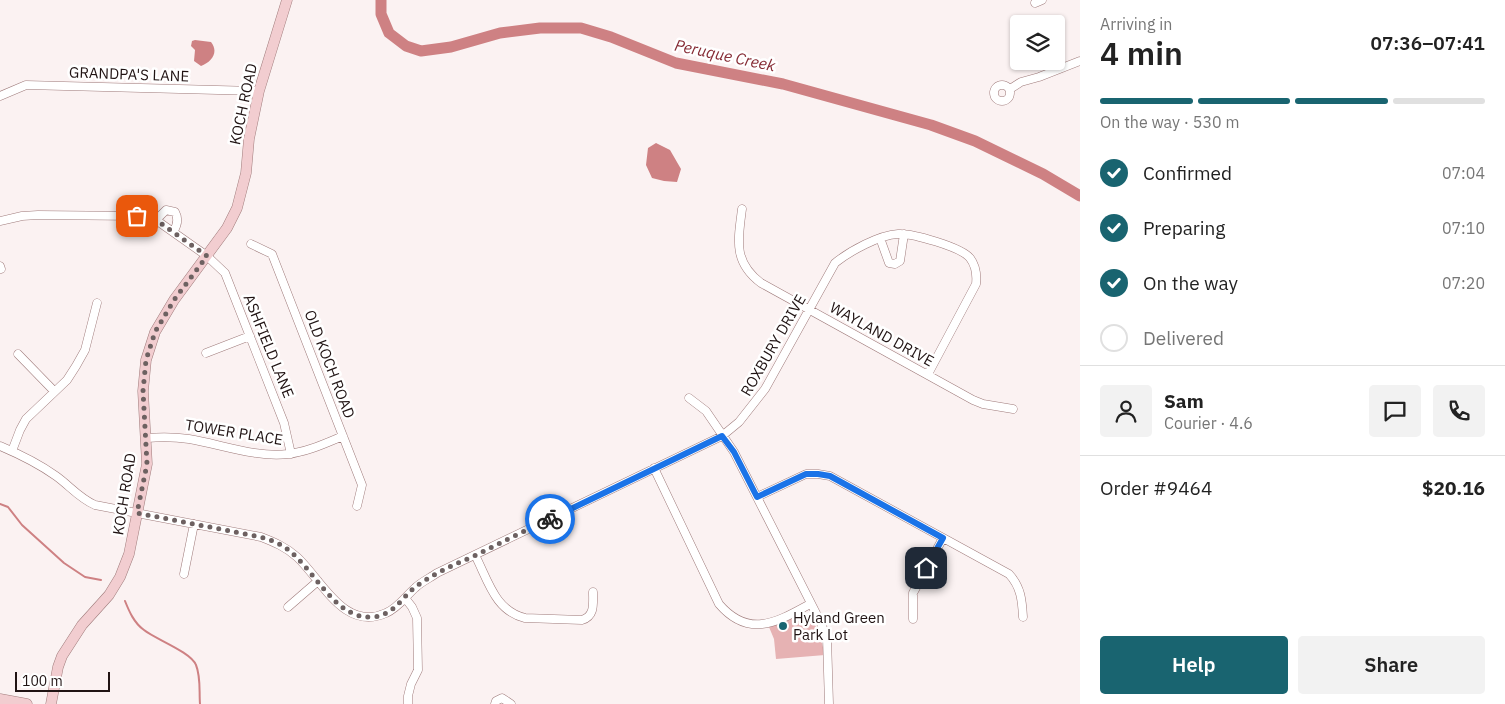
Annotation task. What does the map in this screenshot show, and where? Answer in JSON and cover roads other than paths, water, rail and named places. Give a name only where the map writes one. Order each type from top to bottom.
[{"type":"street","name":"KOCH ROAD","points":[[50,704],[58,667],[68,645],[82,625],[108,595],[120,577],[129,554],[147,464],[143,391],[146,360],[155,332],[174,300],[227,228],[238,208],[246,173],[249,139],[259,92],[287,0]]},
{"type":"street","points":[[1010,89],[1021,82],[1080,61]]},
{"type":"street","name":"GRANDPA'S LANE","points":[[0,96],[26,85],[259,92]]},
{"type":"street","name":"WAYLAND DRIVE","points":[[742,209],[738,248],[741,260],[748,272],[761,283],[973,400],[983,404],[1013,409]]},
{"type":"street","points":[[0,221],[22,216],[38,215],[137,216],[156,220],[166,210],[175,212],[177,216],[177,224],[173,232]]},
{"type":"street","name":"ASHFIELD LANE","points":[[156,220],[207,256],[225,274],[284,423],[290,454]]},
{"type":"street","name":"ROXBURY DRIVE","points":[[0,446],[58,478],[86,501],[94,505],[260,537],[280,544],[296,556],[337,604],[350,613],[361,617],[375,616],[397,607],[416,586],[428,579],[722,436],[753,407],[765,389],[835,263],[845,255],[880,238],[898,234],[912,235],[961,250],[970,258],[977,275],[976,284],[928,374]]},
{"type":"street","points":[[880,238],[889,263],[895,264],[900,261],[904,234]]},
{"type":"street","name":"OLD KOCH ROAD","points":[[251,244],[272,254],[362,485],[357,506]]},
{"type":"street","points":[[12,451],[26,419],[67,380],[85,350],[97,303]]},
{"type":"street","points":[[206,353],[250,336]]},
{"type":"street","points":[[18,354],[54,391]]},
{"type":"street","points":[[689,398],[706,411],[734,452],[827,638],[829,704]]},
{"type":"street","name":"TOWER PLACE","points":[[147,438],[172,437],[264,453],[290,454],[343,436]]},
{"type":"street","points":[[654,468],[719,604],[731,617],[746,623],[764,625],[778,621],[810,604]]},
{"type":"street","points":[[757,497],[806,474],[830,476],[1009,574],[1017,583],[1022,596],[1023,617]]},
{"type":"street","points":[[184,574],[194,524]]},
{"type":"street","points":[[913,619],[913,593],[943,538]]},
{"type":"street","points":[[475,555],[499,603],[508,612],[517,616],[525,618],[582,620],[587,618],[592,611],[593,592]]},
{"type":"street","points":[[288,607],[318,581]]},
{"type":"street","points":[[405,598],[417,618],[418,670],[411,684],[408,704]]},
{"type":"street","points":[[495,704],[496,701],[502,698],[511,704]]},
{"type":"street","points":[[0,699],[27,704]]},
{"type":"waterway","name":"Peruque Creek","points":[[381,0],[381,14],[389,33],[406,46],[421,51],[451,47],[500,33],[540,28],[581,28],[611,37],[676,63],[783,84],[931,125],[975,141],[1043,174],[1080,196]]},
{"type":"waterway","points":[[0,504],[8,507],[22,525],[64,563],[85,577],[101,580]]},
{"type":"waterway","points":[[125,601],[132,617],[140,627],[193,660],[199,674],[200,704]]},
{"type":"place","name":"Hyland Green Park Lot","points":[[783,626]]}]
